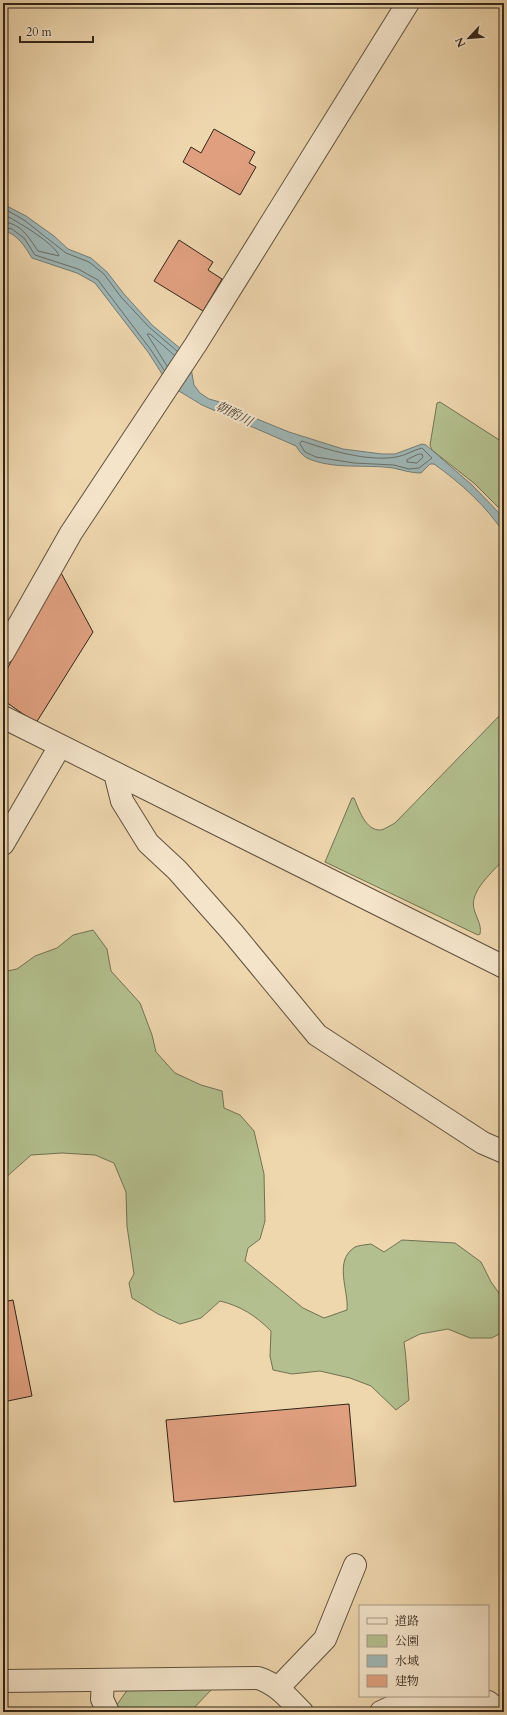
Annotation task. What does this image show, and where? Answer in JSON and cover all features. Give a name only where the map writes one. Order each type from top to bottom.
[{"type":"street","points":[[3,653],[71,533],[158,398],[196,344],[408,3]]},
{"type":"street","points":[[3,717],[504,967]]},
{"type":"street","points":[[3,844],[60,746]]},
{"type":"street","points":[[115,773],[122,801],[148,843],[177,870],[227,926],[317,1035],[483,1144],[504,1152]]},
{"type":"street","points":[[278,1688],[325,1639],[355,1565]]},
{"type":"street","points":[[3,1681],[258,1678],[270,1682],[278,1688],[302,1712]]},
{"type":"street","points":[[102,1680],[102,1698],[108,1712]]},
{"type":"street","points":[[381,1712],[400,1703],[472,1700],[488,1702],[501,1712]]},
{"type":"green space","points":[[440,402],[504,443],[504,513],[475,484],[432,450],[430,445],[437,403]]},
{"type":"green space","points":[[504,711],[504,859],[483,882],[475,895],[473,902],[480,924],[480,934],[478,935],[325,862],[352,798],[354,798],[363,818],[371,827],[381,830],[395,823]]},
{"type":"green space","points":[[93,930],[107,949],[111,971],[140,1003],[152,1035],[156,1052],[175,1073],[201,1085],[222,1091],[224,1108],[240,1115],[254,1131],[264,1174],[265,1221],[260,1239],[248,1248],[245,1261],[303,1308],[324,1318],[347,1310],[343,1268],[348,1253],[355,1247],[371,1244],[384,1252],[402,1240],[455,1243],[481,1262],[491,1282],[504,1300],[504,1331],[492,1338],[470,1338],[448,1329],[420,1334],[404,1342],[409,1400],[396,1410],[371,1386],[350,1378],[320,1371],[292,1374],[273,1370],[270,1356],[271,1331],[254,1316],[235,1306],[220,1301],[201,1318],[180,1324],[158,1314],[132,1298],[129,1283],[134,1274],[127,1226],[126,1192],[114,1163],[95,1155],[62,1153],[31,1155],[3,1180],[3,972],[17,969],[35,956],[57,948],[73,935]]},
{"type":"green space","points":[[128,1689],[212,1689],[190,1712],[118,1712],[116,1706]]},
{"type":"water","name":"朝酌川","points":[[3,204],[26,216],[54,236],[68,249],[91,258],[107,272],[124,294],[152,325],[181,349],[191,368],[194,385],[200,393],[209,399],[227,404],[257,419],[289,432],[343,449],[382,454],[395,454],[422,444],[426,445],[472,485],[504,518],[504,533],[481,504],[454,479],[434,464],[430,464],[421,473],[393,468],[338,465],[317,462],[305,457],[296,446],[202,405],[174,388],[164,377],[148,352],[95,283],[77,273],[32,258],[17,238],[3,230]]},
{"type":"building","points":[[214,129],[255,152],[249,163],[256,167],[240,195],[183,162],[191,147],[201,153]]},
{"type":"building","points":[[179,240],[213,262],[208,270],[222,279],[203,311],[154,281]]},
{"type":"building","points":[[59,569],[93,632],[36,723],[3,700],[3,677]]},
{"type":"building","points":[[13,1300],[32,1396],[3,1402],[3,1302]]},
{"type":"building","points":[[349,1404],[356,1486],[174,1502],[166,1420]]}]
